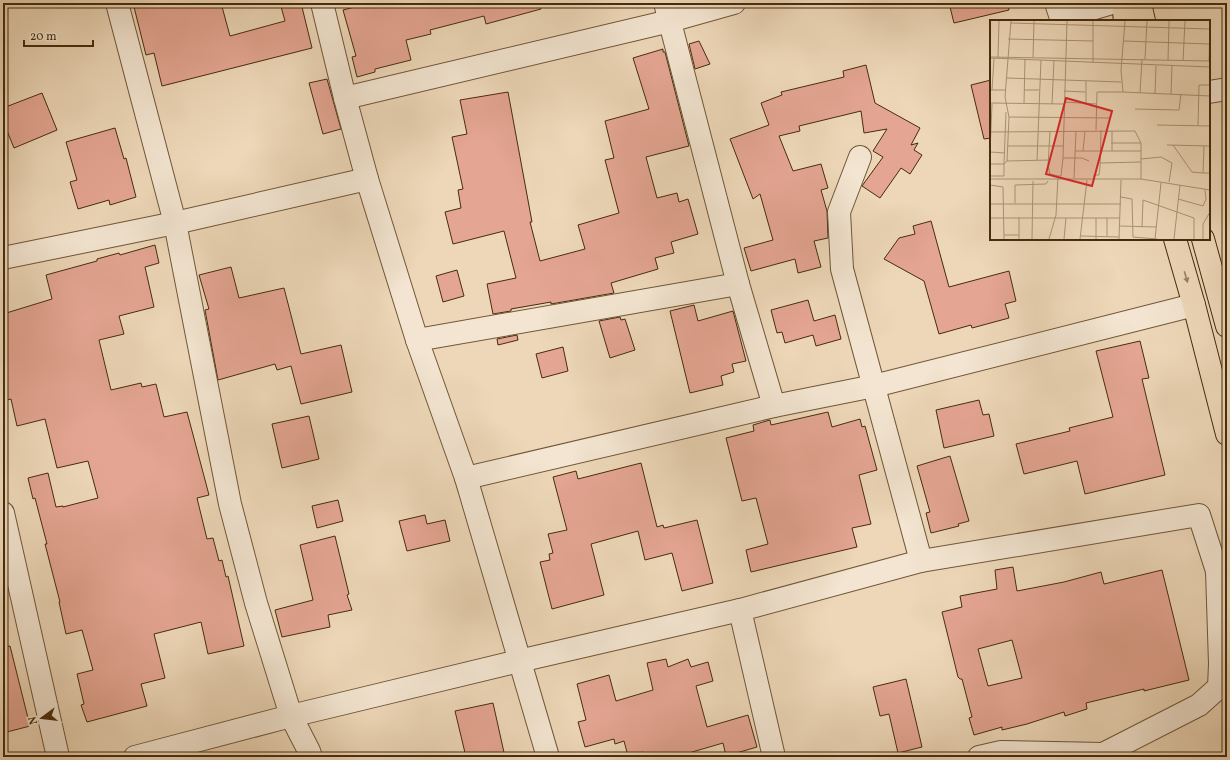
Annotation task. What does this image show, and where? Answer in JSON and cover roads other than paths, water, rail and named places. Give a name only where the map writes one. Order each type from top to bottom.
[{"type":"highway","points":[[1123,3],[1125,20]]},
{"type":"highway","points":[[1140,3],[1144,20]]},
{"type":"highway","points":[[1175,240],[1227,434]]},
{"type":"highway","points":[[1203,240],[1227,326]]},
{"type":"street","points":[[117,3],[175,223],[230,504],[256,603],[291,716],[311,757]]},
{"type":"street","points":[[322,3],[345,98],[367,179],[417,340],[466,478],[548,757]]},
{"type":"street","points":[[345,98],[668,12],[734,3]]},
{"type":"street","points":[[1056,3],[1061,18],[1112,3]]},
{"type":"street","points":[[668,12],[738,284],[774,406]]},
{"type":"street","points":[[1210,92],[1227,89]]},
{"type":"street","points":[[860,157],[839,212],[842,269],[921,561]]},
{"type":"street","points":[[3,258],[175,223],[367,179]]},
{"type":"street","points":[[417,340],[738,284]]},
{"type":"street","points":[[466,478],[774,406],[874,386],[1194,306]]},
{"type":"street","points":[[3,513],[58,757]]},
{"type":"street","points":[[135,757],[291,716],[740,610],[921,561],[1199,515],[1222,569],[1220,687],[1199,705],[1103,754],[1002,754],[979,757]]},
{"type":"street","points":[[740,610],[774,757]]}]
